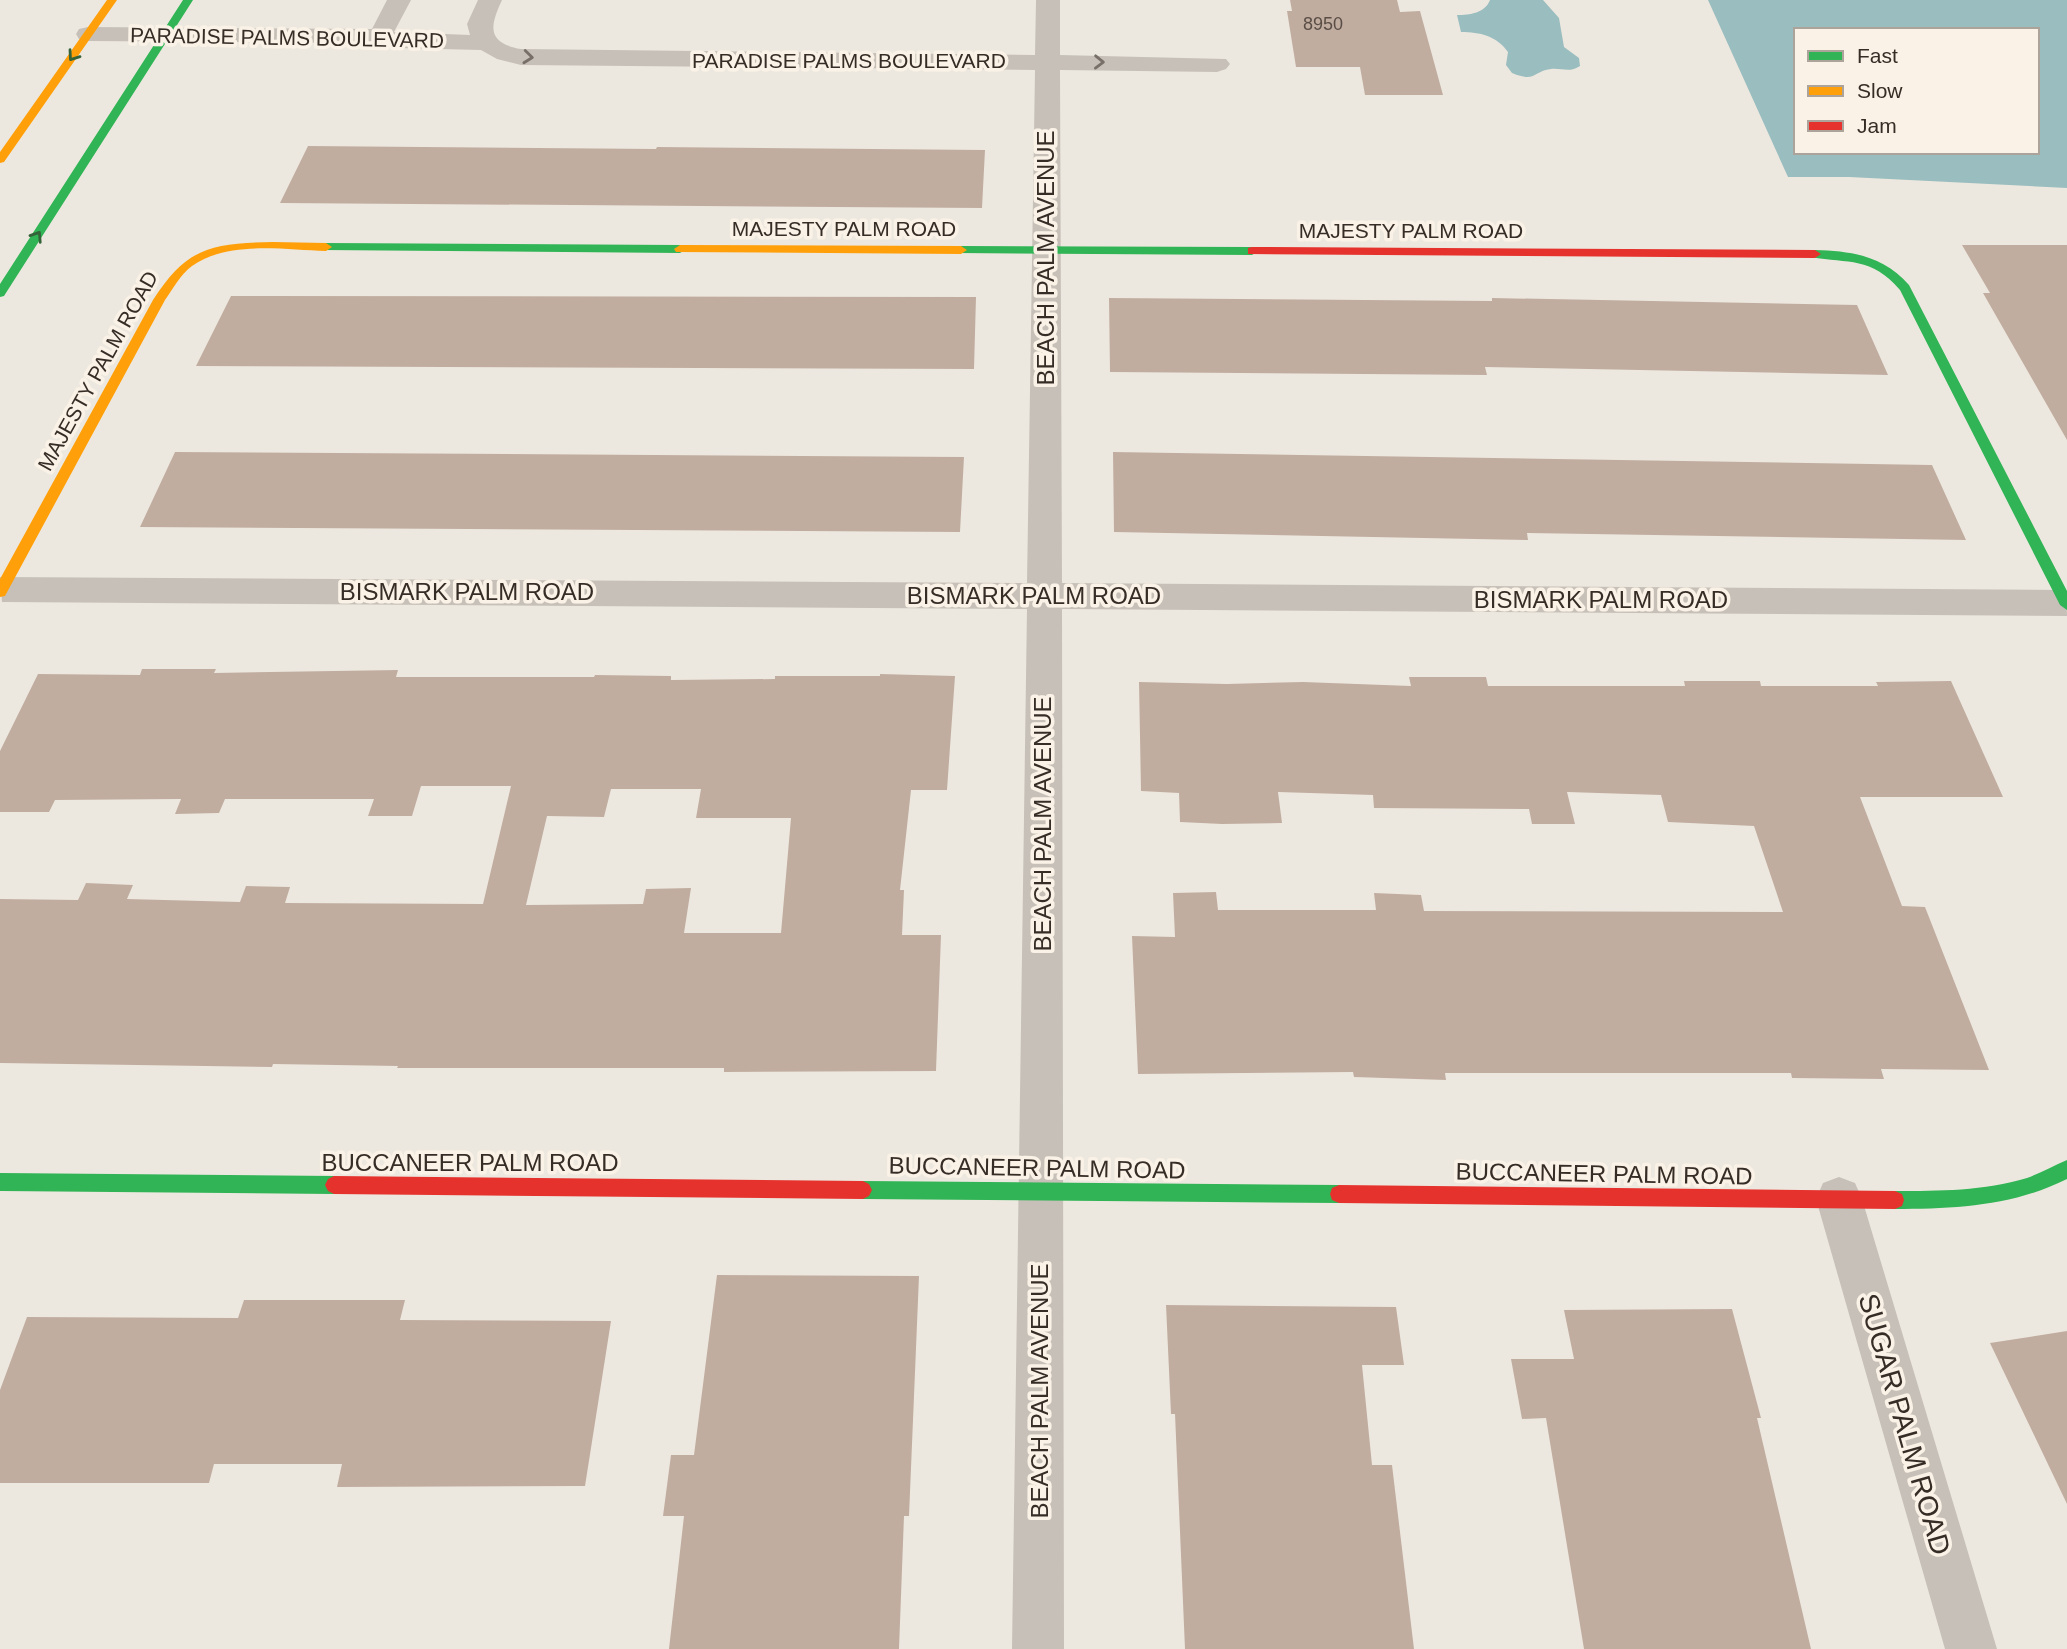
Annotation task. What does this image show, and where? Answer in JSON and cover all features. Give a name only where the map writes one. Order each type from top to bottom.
[{"type":"street","points":[[0,160],[112,0]]},
{"type":"street","points":[[0,293],[188,0]]},
{"type":"street","points":[[380,36],[398,0]]},
{"type":"street","name":"PARADISE PALMS BOULEVARD","points":[[485,43],[480,24],[490,0]]},
{"type":"street","name":"BEACH PALM AVENUE","points":[[1038,1649],[1048,0]]},
{"type":"street","name":"PARADISE PALMS BOULEVARD","points":[[88,34],[380,36],[398,41],[485,43],[506,54],[539,59],[1217,64]]},
{"type":"street","name":"MAJESTY PALM ROAD","points":[[1,590],[159,300],[183,266],[197,256],[215,251],[253,247],[1837,254],[1867,258],[1881,264],[1891,270],[1905,288],[2066,604]]},
{"type":"street","name":"BISMARK PALM ROAD","points":[[1,590],[2066,604]]},
{"type":"street","name":"BUCCANEER PALM ROAD","points":[[0,1182],[1980,1199],[2016,1192],[2050,1181],[2067,1169]]},
{"type":"street","name":"SUGAR PALM ROAD","points":[[1839,1199],[1971,1649]]},
{"type":"water","points":[[1490,0],[1543,0],[1559,18],[1564,47],[1579,58],[1580,66],[1569,70],[1545,70],[1530,77],[1512,73],[1506,65],[1508,52],[1499,42],[1481,34],[1461,32],[1457,15],[1481,10]]},
{"type":"water","points":[[1708,0],[2067,0],[2067,188],[1849,177],[1788,177]]},
{"type":"building","points":[[1290,0],[1397,0],[1400,12],[1420,11],[1443,95],[1365,95],[1360,67],[1296,67],[1287,11],[1292,11]]},
{"type":"building","points":[[308,146],[985,150],[982,208],[280,203]]},
{"type":"building","points":[[1962,245],[2067,245],[2067,440],[1983,293],[1990,293]]},
{"type":"building","points":[[231,296],[976,297],[974,369],[196,366]]},
{"type":"building","points":[[1109,298],[1492,301],[1492,298],[1857,305],[1888,375],[1485,367],[1487,375],[1110,372]]},
{"type":"building","points":[[175,452],[964,457],[960,532],[140,527]]},
{"type":"building","points":[[1113,452],[1932,465],[1966,540],[1527,533],[1528,540],[1114,532]]},
{"type":"building","points":[[142,669],[216,669],[214,673],[398,670],[396,677],[595,675],[671,676],[671,680],[880,674],[955,676],[947,790],[911,790],[900,890],[904,890],[902,935],[941,935],[936,1071],[724,1072],[724,1068],[397,1068],[398,1066],[273,1064],[272,1067],[0,1063],[0,899],[78,900],[86,883],[133,885],[127,899],[240,902],[246,886],[290,887],[285,903],[483,904],[511,786],[421,786],[412,816],[368,816],[374,799],[225,799],[219,813],[175,814],[181,799],[55,800],[49,812],[0,812],[0,751],[38,674],[140,675]],"holes":[[[611,789],[701,789],[696,818],[791,818],[781,933],[684,933],[691,888],[646,889],[643,904],[526,905],[547,816],[604,817]]]},
{"type":"building","points":[[1409,677],[1486,677],[1488,686],[1685,686],[1684,681],[1760,681],[1761,686],[1878,686],[1876,682],[1951,681],[2003,797],[1860,797],[1902,906],[1925,907],[1989,1070],[1881,1069],[1884,1079],[1792,1078],[1791,1073],[1445,1073],[1446,1080],[1354,1077],[1353,1072],[1138,1074],[1132,936],[1175,937],[1173,893],[1216,892],[1218,910],[1376,910],[1374,893],[1421,895],[1424,911],[1783,912],[1754,826],[1668,822],[1661,795],[1567,792],[1575,824],[1532,824],[1529,809],[1374,808],[1373,795],[1278,792],[1282,823],[1222,824],[1180,822],[1179,793],[1141,791],[1139,682],[1303,682],[1411,686]]},
{"type":"building","points":[[717,1275],[919,1276],[909,1516],[904,1516],[899,1649],[669,1649],[684,1516],[663,1516],[671,1455],[694,1455]]},
{"type":"building","points":[[244,1300],[405,1300],[400,1320],[611,1321],[585,1486],[337,1487],[342,1464],[214,1464],[209,1483],[0,1483],[0,1390],[27,1317],[238,1318]]},
{"type":"building","points":[[1166,1305],[1396,1307],[1404,1365],[1362,1365],[1372,1465],[1392,1465],[1414,1649],[1185,1649],[1175,1414],[1171,1414]]},
{"type":"building","points":[[1732,1309],[1761,1418],[1757,1418],[1811,1649],[1584,1649],[1546,1418],[1522,1419],[1511,1359],[1574,1359],[1564,1310]]},
{"type":"building","points":[[2067,1331],[2067,1504],[1990,1343]]},
{"type":"traffic: fast","points":[[0,293],[188,0]]},
{"type":"traffic: fast","points":[[326,247],[680,249]]},
{"type":"traffic: fast","points":[[961,250],[1252,251]]},
{"type":"traffic: fast","points":[[1815,254],[1865,259],[1886,270],[1905,288],[2067,605]]},
{"type":"traffic: fast","points":[[1895,1200],[1984,1196],[2026,1187],[2067,1169]]},
{"type":"traffic: fast","points":[[0,1182],[334,1185]]},
{"type":"traffic: fast","points":[[863,1190],[1339,1194]]},
{"type":"traffic: slow","points":[[0,160],[112,0]]},
{"type":"traffic: slow","points":[[0,592],[159,300],[182,269],[200,256],[234,247],[326,247]]},
{"type":"traffic: slow","points":[[680,249],[961,250]]},
{"type":"traffic: jam","points":[[1252,251],[1815,254]]},
{"type":"traffic: jam","points":[[334,1185],[863,1190]]},
{"type":"traffic: jam","points":[[1339,1194],[1895,1200]]}]
